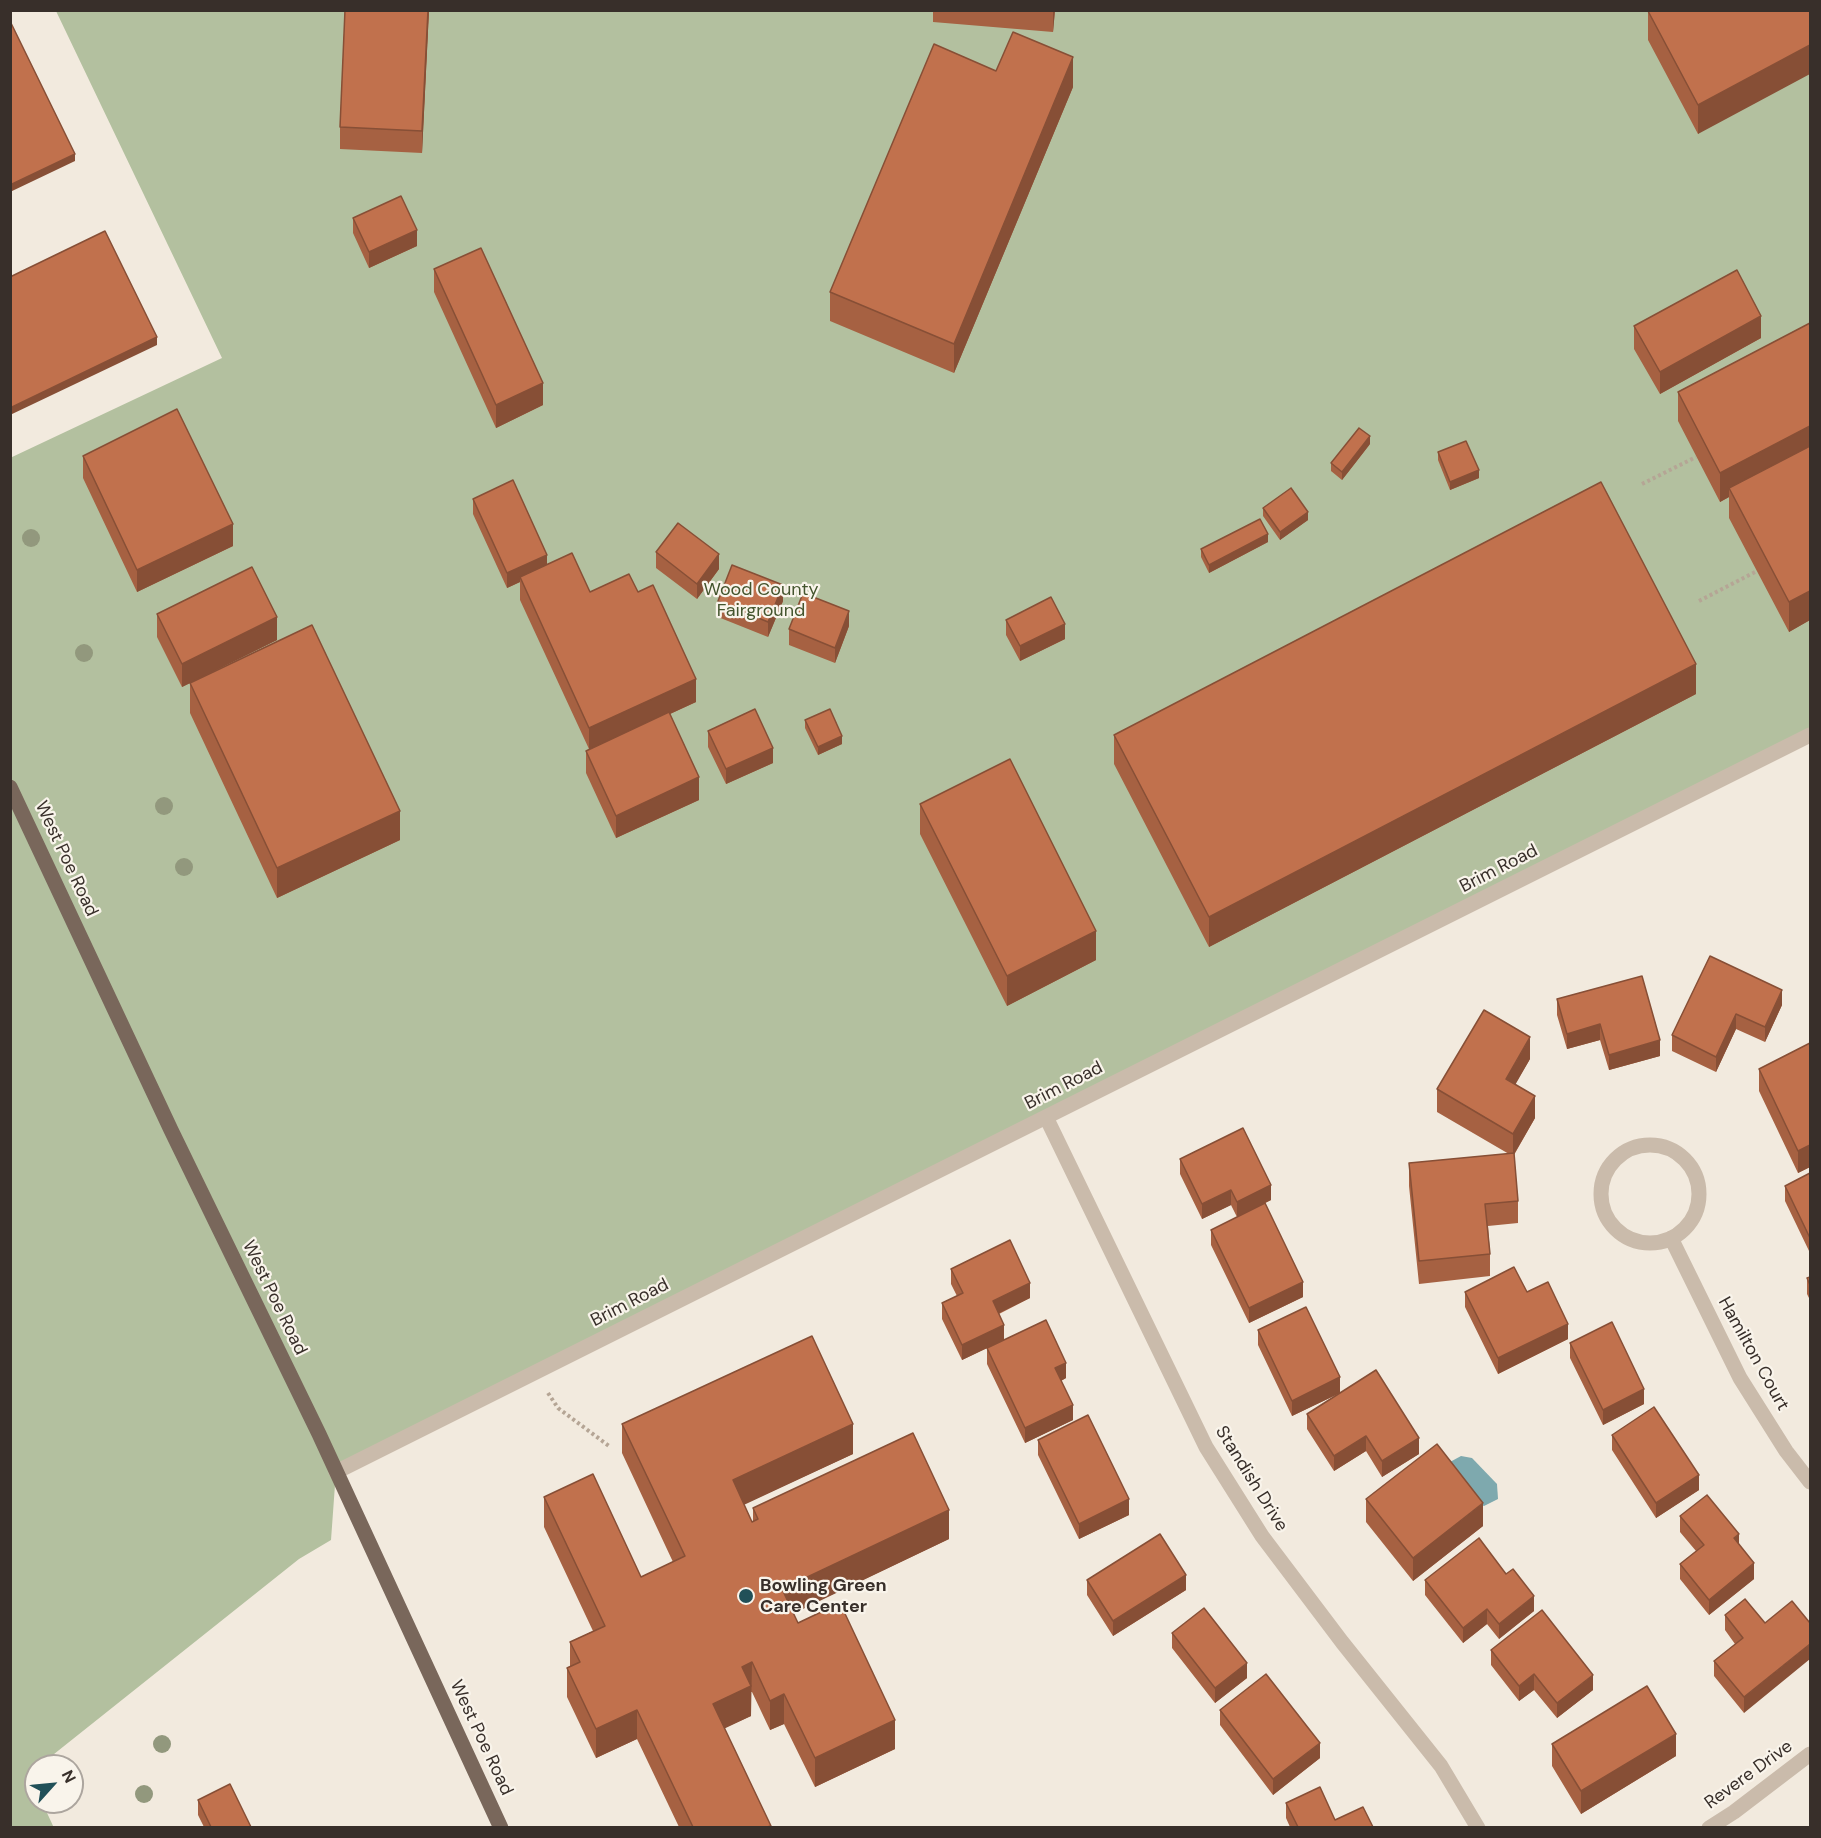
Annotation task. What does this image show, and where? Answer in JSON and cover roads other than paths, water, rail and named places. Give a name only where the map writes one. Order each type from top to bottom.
[{"type":"main road","name":"West Poe Road","points":[[10,787],[171,1130],[336,1472],[501,1827]]},
{"type":"street","name":"Brim Road","points":[[336,1472],[1810,735]]},
{"type":"street","name":"Standish Drive","points":[[1046,1117],[1206,1447],[1262,1536],[1342,1642],[1441,1766],[1478,1827]]},
{"type":"street","points":[[1645,1145],[1661,1147],[1677,1154],[1689,1166],[1696,1181],[1698,1198],[1695,1215],[1684,1229],[1671,1238],[1656,1243],[1641,1243],[1626,1237],[1606,1216],[1601,1201],[1601,1186],[1606,1171],[1615,1159],[1628,1150],[1645,1145]]},
{"type":"street","name":"Hamilton Court","points":[[1671,1238],[1740,1378],[1786,1451],[1810,1482]]},
{"type":"street","name":"Revere Drive","points":[[1709,1827],[1734,1812],[1810,1754]]},
{"type":"water","points":[[1461,1456],[1472,1458],[1497,1484],[1498,1499],[1484,1506],[1471,1500],[1450,1462]]},
{"type":"place","name":"Bowling Green Care Center","points":[[746,1596]]},
{"type":"park label","name":"Wood County Fairground","points":[[761,600]]}]
